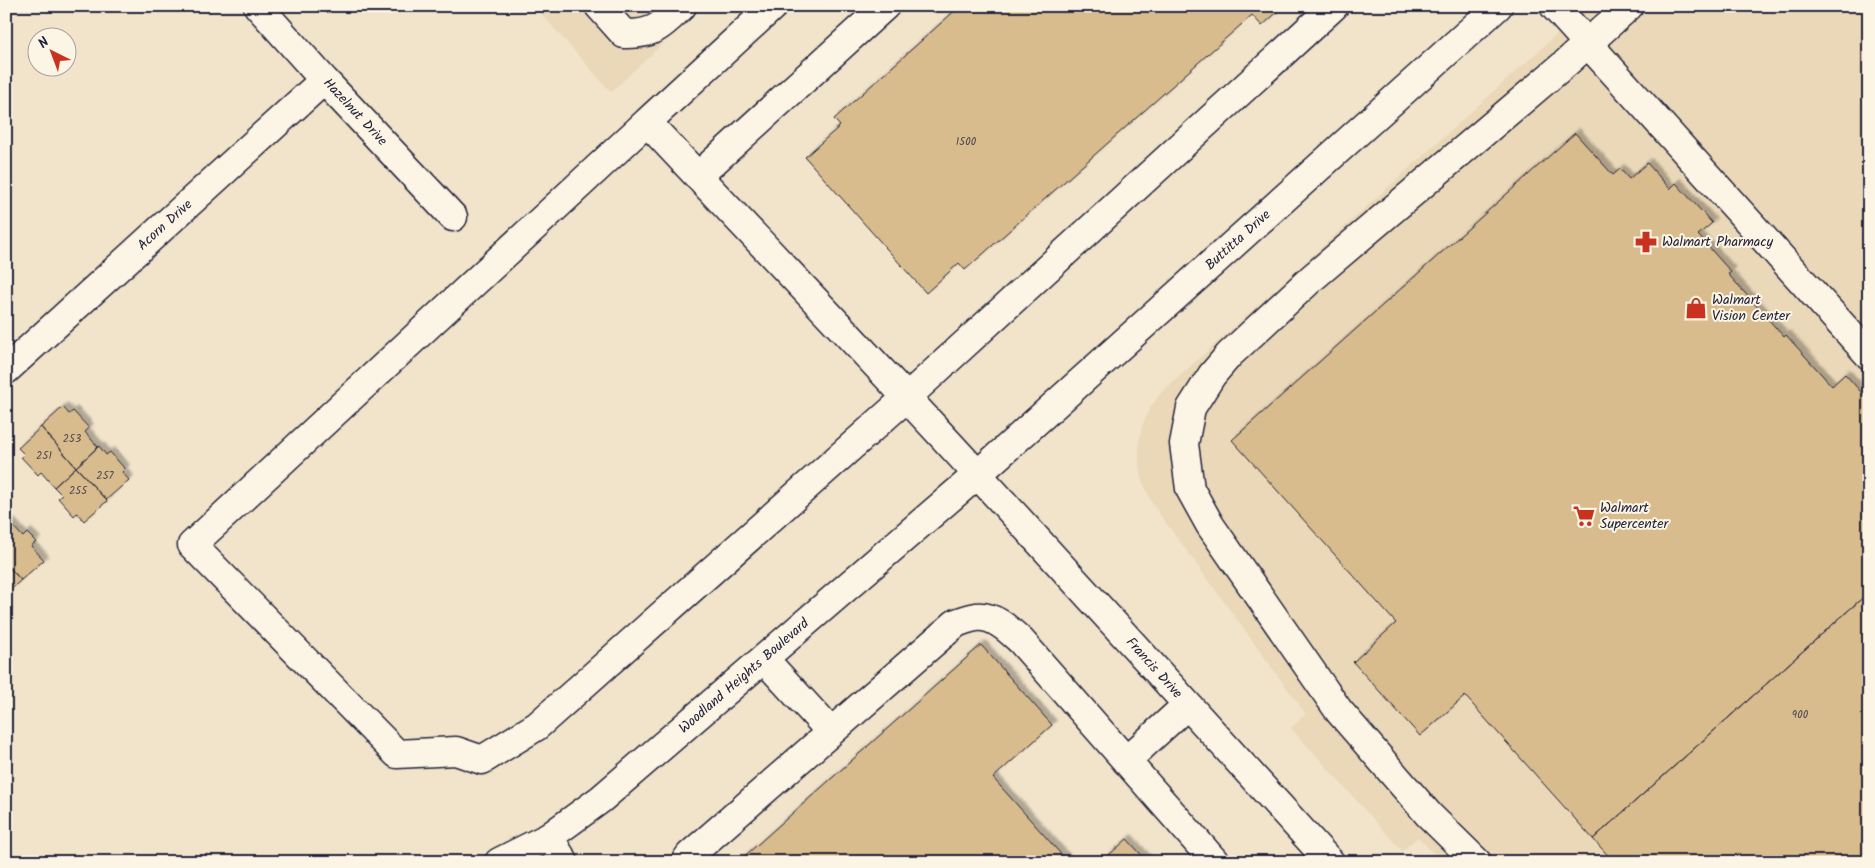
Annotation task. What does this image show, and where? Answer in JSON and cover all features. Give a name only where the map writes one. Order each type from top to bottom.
[{"type":"street","name":"Hazelnut Drive","points":[[258,6],[324,80],[453,216]]},
{"type":"street","points":[[599,6],[624,34],[640,34],[659,28],[682,6]]},
{"type":"street","points":[[773,6],[192,545],[396,754],[456,751],[482,760],[537,726],[906,398],[1334,6]]},
{"type":"street","points":[[698,176],[885,6]]},
{"type":"street","name":"Buttitta Drive","points":[[978,474],[1498,6]]},
{"type":"street","points":[[1554,6],[1869,355]]},
{"type":"street","points":[[1477,862],[1428,815],[1339,711],[1210,525],[1190,489],[1184,444],[1191,408],[1212,375],[1229,355],[1312,278],[1629,6]]},
{"type":"street","name":"Acorn Drive","points":[[6,370],[324,80]]},
{"type":"street","name":"Francis Drive","points":[[647,122],[978,474],[1330,862]]},
{"type":"street","name":"Woodland Heights Boulevard","points":[[504,861],[549,837],[601,799],[978,474]]},
{"type":"street","points":[[685,862],[690,855],[956,623],[976,617],[1002,624],[1021,641],[1215,862]]},
{"type":"street","points":[[764,659],[831,732]]},
{"type":"street","points":[[1126,761],[1187,704]]},
{"type":"street","points":[[549,837],[564,862]]},
{"type":"shaded area","points":[[534,6],[703,6],[611,92]]},
{"type":"shaded area","points":[[1588,6],[1869,6],[1869,862],[1442,862],[1418,837],[1402,851],[1291,728],[1306,714],[1153,505],[1141,478],[1139,444],[1142,426],[1150,408],[1161,393]]},
{"type":"building","points":[[960,6],[1284,6],[1262,26],[1252,15],[965,270],[959,263],[926,293],[805,157],[840,126],[834,119]]},
{"type":"building","name":"Walmart Supercenter","points":[[1575,133],[1613,175],[1620,169],[1629,179],[1647,163],[1670,189],[1676,183],[1712,223],[1698,235],[1731,272],[1728,274],[1784,337],[1786,335],[1832,386],[1845,374],[1869,401],[1869,592],[1593,839],[1465,696],[1420,736],[1353,662],[1396,623],[1232,440]]},
{"type":"building","points":[[63,407],[69,414],[73,411],[89,428],[85,432],[98,447],[76,467],[41,427]]},
{"type":"building","points":[[41,427],[76,467],[54,487],[41,472],[38,475],[21,457],[24,454],[18,448]]},
{"type":"building","points":[[99,446],[106,455],[110,452],[125,469],[122,472],[129,480],[106,500],[76,467]]},
{"type":"building","points":[[76,467],[107,501],[84,521],[77,513],[74,516],[58,498],[62,495],[54,487]]},
{"type":"building","points":[[10,523],[23,537],[27,533],[36,542],[31,546],[44,560],[21,580],[6,564],[6,527]]},
{"type":"building","points":[[6,564],[21,580],[6,594]]},
{"type":"building","points":[[1869,592],[1869,862],[1614,862],[1593,839]]},
{"type":"building","points":[[981,645],[1052,725],[993,778],[1068,862],[738,862]]},
{"type":"building","points":[[1127,839],[1148,862],[1101,862]]},
{"type":"place","name":"Walmart Pharmacy","points":[[1646,242]]},
{"type":"place","name":"Walmart Vision Center","points":[[1696,308]]},
{"type":"place","name":"Walmart Supercenter","points":[[1584,516]]}]
